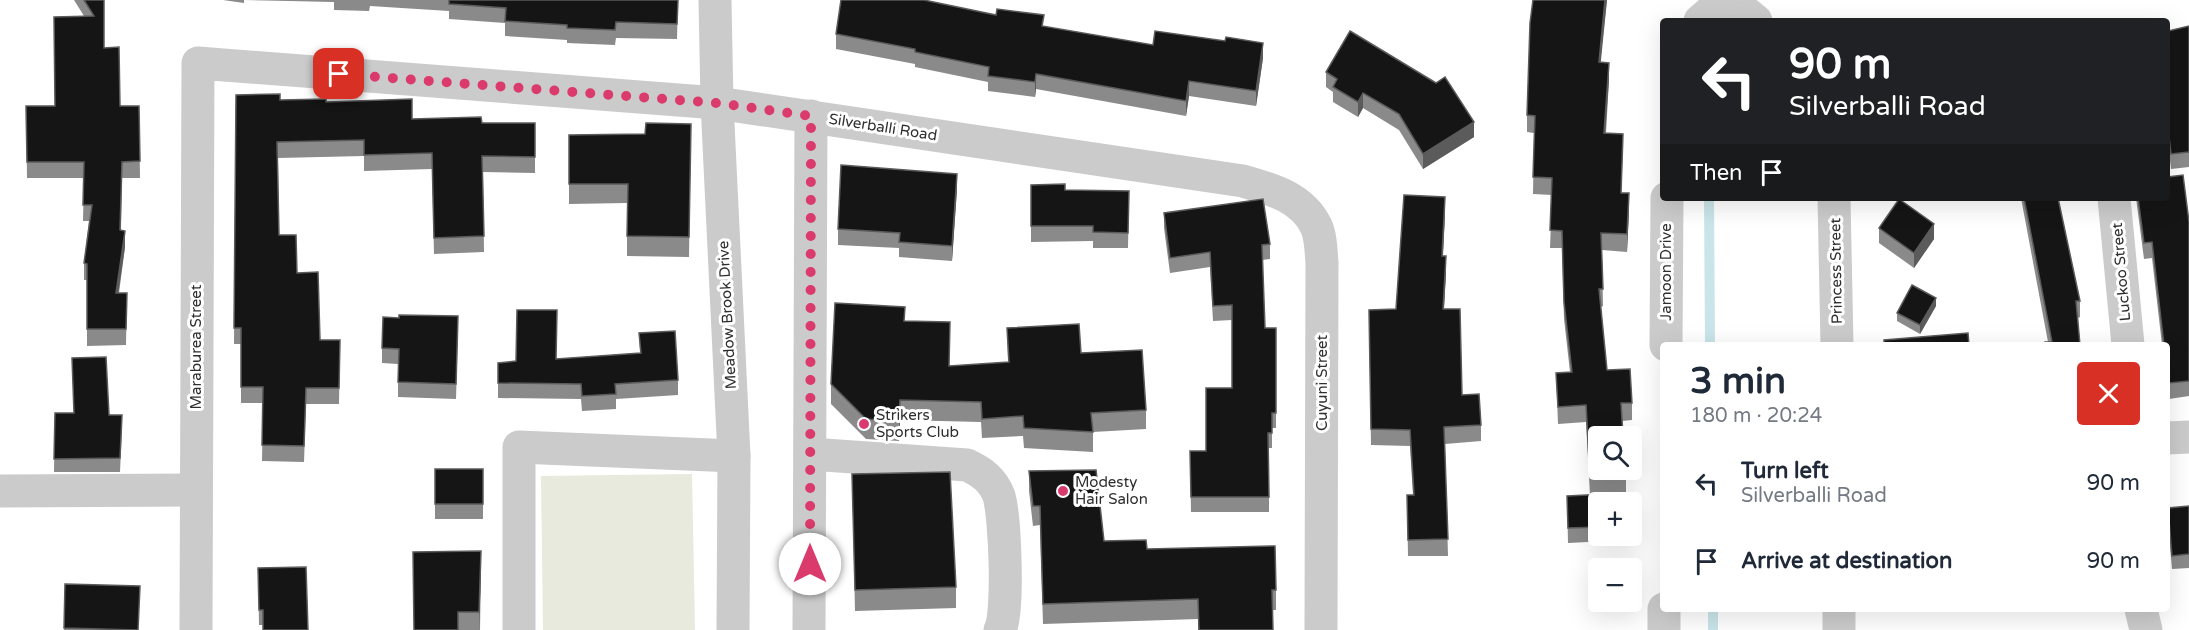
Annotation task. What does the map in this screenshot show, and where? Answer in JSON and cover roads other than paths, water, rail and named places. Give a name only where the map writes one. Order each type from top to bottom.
[{"type":"street","name":"Meadow Brook Drive","points":[[715,0],[717,103],[734,456],[733,630]]},
{"type":"street","points":[[1719,6],[1749,18]]},
{"type":"street","name":"Silverballi Road","points":[[198,63],[717,103],[1243,181]]},
{"type":"street","name":"Maraburea Street","points":[[196,630],[198,63]]},
{"type":"street","points":[[809,630],[811,116]]},
{"type":"street","name":"Cuyuni Street","points":[[1243,181],[1280,192],[1295,201],[1317,227],[1322,262],[1321,630]]},
{"type":"street","name":"Jamoon Drive","points":[[1666,342],[1667,201]]},
{"type":"street","name":"Princess Street","points":[[1834,201],[1837,342]]},
{"type":"street","name":"Luckoo Street","points":[[2114,201],[2128,342]]},
{"type":"street","points":[[2170,438],[2189,436]]},
{"type":"street","points":[[519,630],[519,447],[734,456]]},
{"type":"street","points":[[810,454],[967,465],[985,474],[998,495],[1004,524],[1004,612],[1000,630]]},
{"type":"street","points":[[0,491],[195,490]]},
{"type":"street","points":[[1664,612],[1664,630]]},
{"type":"street","points":[[1839,612],[1839,630]]},
{"type":"street","points":[[2142,612],[2146,630]]},
{"type":"waterway","points":[[1709,201],[1710,342]]},
{"type":"waterway","points":[[1713,612],[1713,630]]},
{"type":"place","name":"Strikers Sports Club","points":[[864,424]]},
{"type":"place","name":"Modesty Hair Salon","points":[[1063,491]]}]
